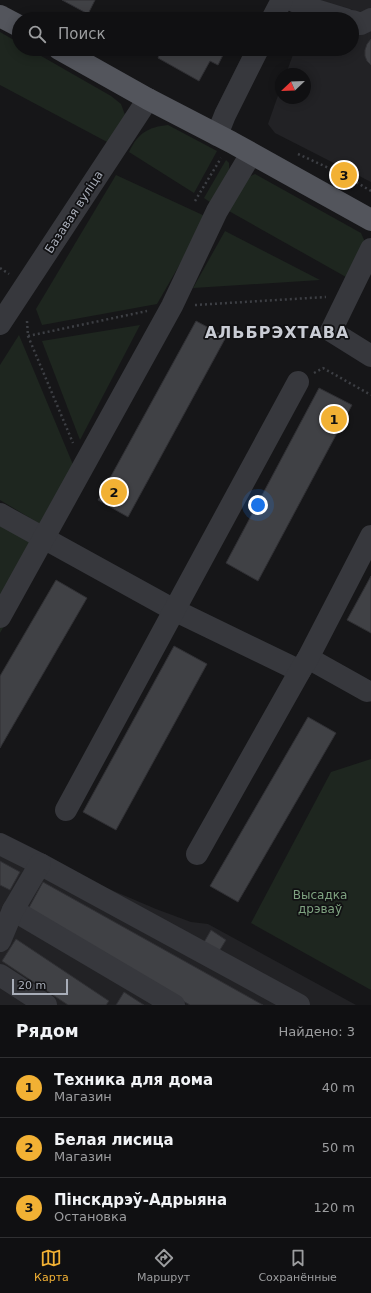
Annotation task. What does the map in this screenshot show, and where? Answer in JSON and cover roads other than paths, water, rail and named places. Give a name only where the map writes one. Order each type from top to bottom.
[{"type":"main road","points":[[0,16],[12,22]]},
{"type":"main road","points":[[71,56],[148,99],[220,144],[231,142],[371,220]]},
{"type":"street","points":[[276,12],[282,0]]},
{"type":"street","points":[[292,0],[322,12]]},
{"type":"street","points":[[359,23],[361,24],[371,19]]},
{"type":"street","points":[[220,144],[225,116],[255,56]]},
{"type":"street","name":"Базавая вуліца","points":[[0,324],[148,99]]},
{"type":"street","points":[[0,617],[172,306],[218,211],[251,154]]},
{"type":"street","points":[[371,249],[331,331],[371,356]]},
{"type":"street","points":[[66,810],[298,382]]},
{"type":"street","points":[[0,514],[174,610],[367,691]]},
{"type":"street","points":[[197,854],[304,664],[371,536]]},
{"type":"street","points":[[0,844],[40,864],[298,1005]]},
{"type":"street","points":[[0,941],[13,910],[40,864]]},
{"type":"street","points":[[13,910],[174,1005]]},
{"type":"street","points":[[0,975],[46,1005]]},
{"type":"place","name":"Пінскдрэў-Адрыяна","points":[[344,175]]},
{"type":"place","name":"Техника для дома","points":[[334,419]]},
{"type":"place","name":"Белая лисица","points":[[114,492]]},
{"type":"district","name":"АЛЬБРЭХТАВА","points":[[277,332]]},
{"type":"park label","name":"Высадка дрэваў","points":[[320,902]]}]
